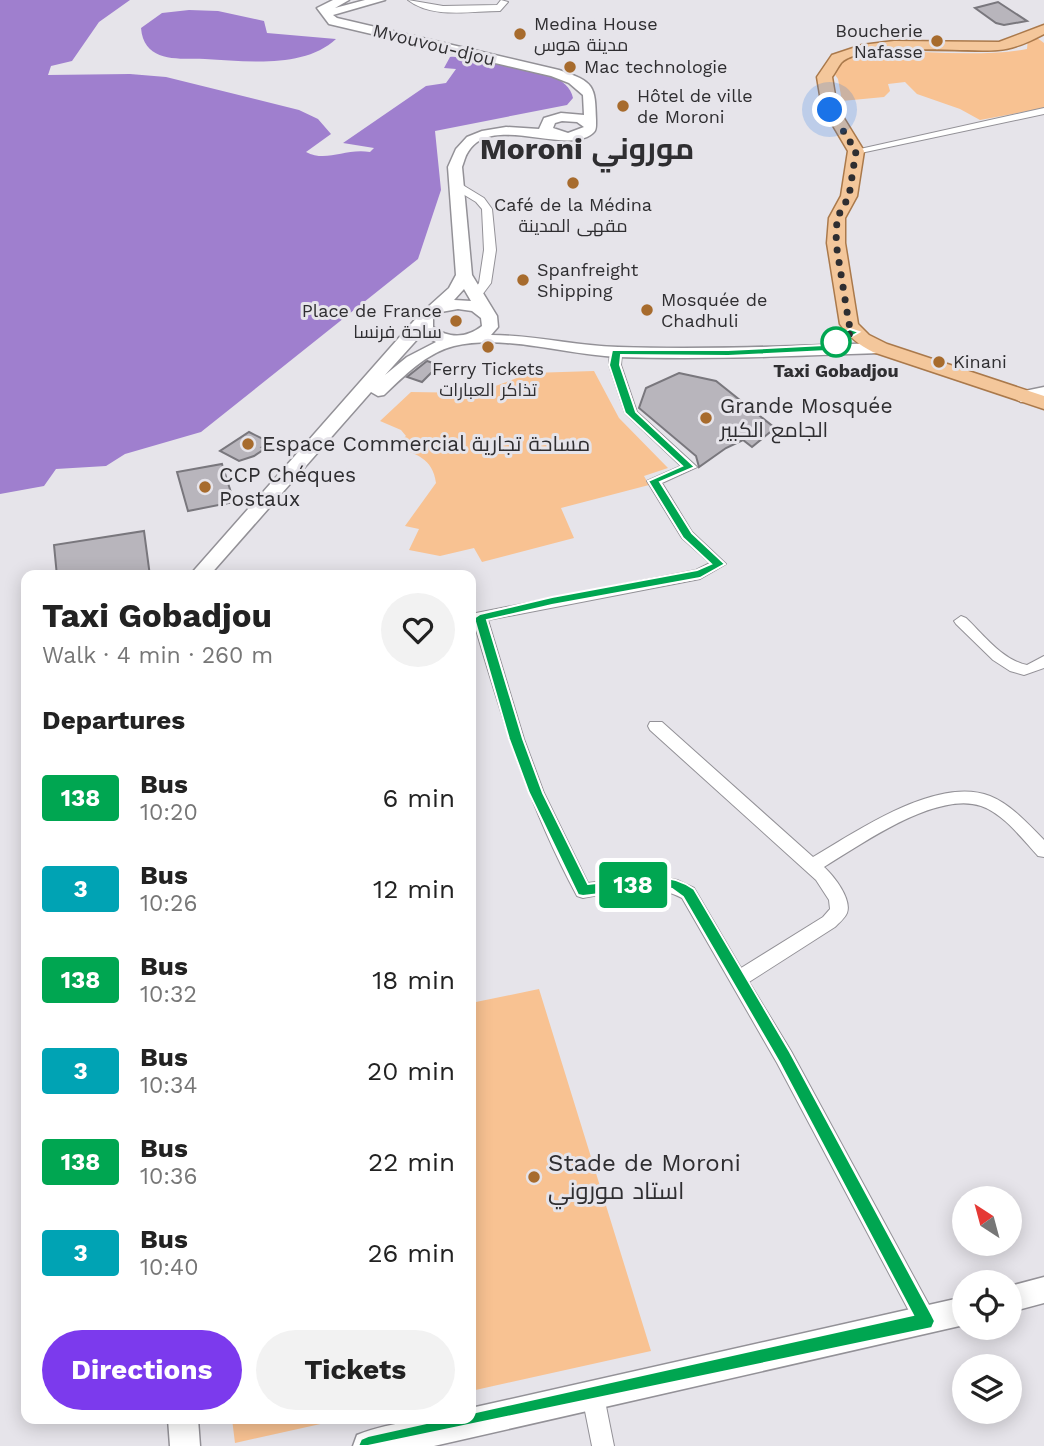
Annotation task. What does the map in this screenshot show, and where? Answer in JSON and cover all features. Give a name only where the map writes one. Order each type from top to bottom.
[{"type":"main road","points":[[326,14],[323,10],[325,6],[343,0]]},
{"type":"main road","name":"Mvouvou-djou","points":[[326,14],[379,0]]},
{"type":"main road","name":"Mvouvou-djou","points":[[326,14],[338,22],[566,76],[586,89],[592,107],[589,122]]},
{"type":"main road","points":[[1044,29],[1017,42],[996,46],[866,47],[847,51],[838,57],[826,80],[827,100],[841,130],[856,151],[849,196],[837,218],[836,243],[849,324],[853,332],[862,340],[880,348],[1044,403]]},
{"type":"main road","name":"Mvouvou-djou","points":[[545,72],[573,85],[581,99],[578,109],[557,118]]},
{"type":"main road","points":[[553,134],[545,126],[557,118]]},
{"type":"main road","points":[[341,415],[367,402],[412,361],[441,345],[485,332],[483,310],[464,275],[455,167],[448,155],[449,149],[462,140],[490,129],[557,118],[580,118],[589,122],[590,129],[582,135],[567,137],[502,132],[481,136],[463,148],[455,167]]},
{"type":"main road","points":[[203,570],[425,318],[455,291],[464,275]]},
{"type":"main road","points":[[437,308],[467,305],[483,310],[523,340]]},
{"type":"main road","points":[[423,323],[425,329],[438,338],[523,340],[616,352],[728,353],[880,348]]},
{"type":"main road","points":[[827,348],[853,332]]},
{"type":"main road","points":[[1021,397],[1044,392]]},
{"type":"main road","points":[[1022,1296],[1044,1290]]},
{"type":"main road","points":[[476,1422],[952,1314]]},
{"type":"main road","points":[[183,1424],[185,1446]]},
{"type":"main road","points":[[368,1446],[467,1424]]},
{"type":"street","points":[[412,0],[435,7],[461,9],[500,8],[504,2]]},
{"type":"street","points":[[856,151],[1044,111]]},
{"type":"street","points":[[457,186],[480,200],[487,209],[490,250],[483,310]]},
{"type":"street","points":[[476,618],[700,574],[719,564],[687,535],[654,481],[690,467],[631,413],[615,365],[616,352]]},
{"type":"street","points":[[476,621],[536,793],[583,891],[660,881],[676,884],[688,893],[785,1057],[926,1321]]},
{"type":"street","points":[[961,621],[1006,661],[1024,670],[1044,661]]},
{"type":"street","points":[[656,726],[811,866],[841,906],[836,916],[815,933],[739,979]]},
{"type":"street","points":[[811,866],[902,815],[962,798],[984,801],[1007,814],[1044,851]]},
{"type":"street","points":[[593,1396],[603,1446]]},
{"type":"shaded area","points":[[0,0],[130,0],[99,22],[72,61],[51,66],[48,75],[130,74],[166,77],[299,110],[318,119],[331,134],[306,152],[314,155],[370,152],[374,148],[343,143],[426,86],[446,83],[456,69],[444,68],[450,57],[532,69],[559,80],[568,88],[573,98],[567,105],[435,131],[441,190],[418,259],[201,432],[125,454],[106,466],[56,469],[44,486],[0,494]]},
{"type":"shaded area","points":[[218,11],[264,21],[267,33],[336,39],[323,49],[308,55],[274,61],[165,57],[149,48],[141,28],[162,13]]},
{"type":"shaded area","points":[[1036,37],[1044,43],[1044,108],[980,120],[960,109],[917,94],[905,82],[888,84],[890,91],[884,97],[842,101],[838,79],[833,72],[852,51],[1005,52],[1027,49],[1028,38]]},
{"type":"shaded area","points":[[594,371],[619,418],[668,468],[644,476],[649,485],[561,508],[574,538],[482,562],[474,548],[440,556],[409,550],[419,529],[405,526],[436,483],[427,462],[394,447],[406,436],[401,430],[380,421],[411,392],[476,393],[531,373]]},
{"type":"shaded area","name":"Stade de Moroni استاد موروني","points":[[539,989],[651,1351],[476,1390],[476,1002]]},
{"type":"shaded area","points":[[233,1424],[320,1424],[235,1443]]},
{"type":"building","points":[[998,2],[1027,21],[1004,25],[996,23],[975,8]]},
{"type":"building","points":[[427,361],[439,365],[422,382],[407,377]]},
{"type":"building","name":"Grande Mosquée الجامع الكبير","points":[[679,373],[716,381],[775,428],[752,447],[743,440],[699,467],[696,456],[639,408],[646,388]]},
{"type":"building","name":"Espace Commercial مساحة تجارية","points":[[249,432],[269,442],[262,447],[266,448],[239,461],[220,451]]},
{"type":"building","name":"CCP Chéques Postaux","points":[[222,464],[234,502],[188,511],[177,472]]},
{"type":"building","points":[[144,531],[149,570],[56,570],[54,545]]},
{"type":"bus line","name":"138","points":[[476,1422],[926,1321],[785,1057],[688,893],[676,884],[660,881],[583,891],[536,793],[516,739],[480,618],[552,601],[700,574],[719,564],[687,535],[654,481],[690,467],[631,413],[615,365],[616,352],[728,353],[827,348],[853,332]]},
{"type":"bus line","name":"138","points":[[368,1446],[466,1424]]},
{"type":"place","name":"Medina House مدينة هوس","points":[[520,34]]},
{"type":"place","name":"Boucherie Nafasse","points":[[937,41]]},
{"type":"place","name":"Mac technologie","points":[[570,67]]},
{"type":"place","name":"Hôtel de ville de Moroni","points":[[623,106]]},
{"type":"place","name":"Café de la Médina مقهى المدينة","points":[[573,183]]},
{"type":"place","name":"Spanfreight Shipping","points":[[523,280]]},
{"type":"place","name":"Mosquée de Chadhuli","points":[[647,310]]},
{"type":"place","name":"Place de France ساحة فرنسا","points":[[456,321]]},
{"type":"place","name":"Taxi Gobadjou","points":[[836,342]]},
{"type":"place","name":"Ferry Tickets تذاكر العبارات","points":[[488,347]]},
{"type":"place","name":"Kinani","points":[[939,362]]},
{"type":"place","name":"Grande Mosquée الجامع الكبير","points":[[706,418]]},
{"type":"place","name":"Espace Commercial مساحة تجارية","points":[[248,444]]},
{"type":"place","name":"CCP Chéques Postaux","points":[[205,487]]},
{"type":"place","name":"Stade de Moroni استاد موروني","points":[[534,1177]]},
{"type":"district","name":"Moroni موروني","points":[[587,149]]},
{"type":"route","points":[[830,110],[856,151],[849,196],[837,218],[836,243],[849,324],[853,332],[836,342]]}]
